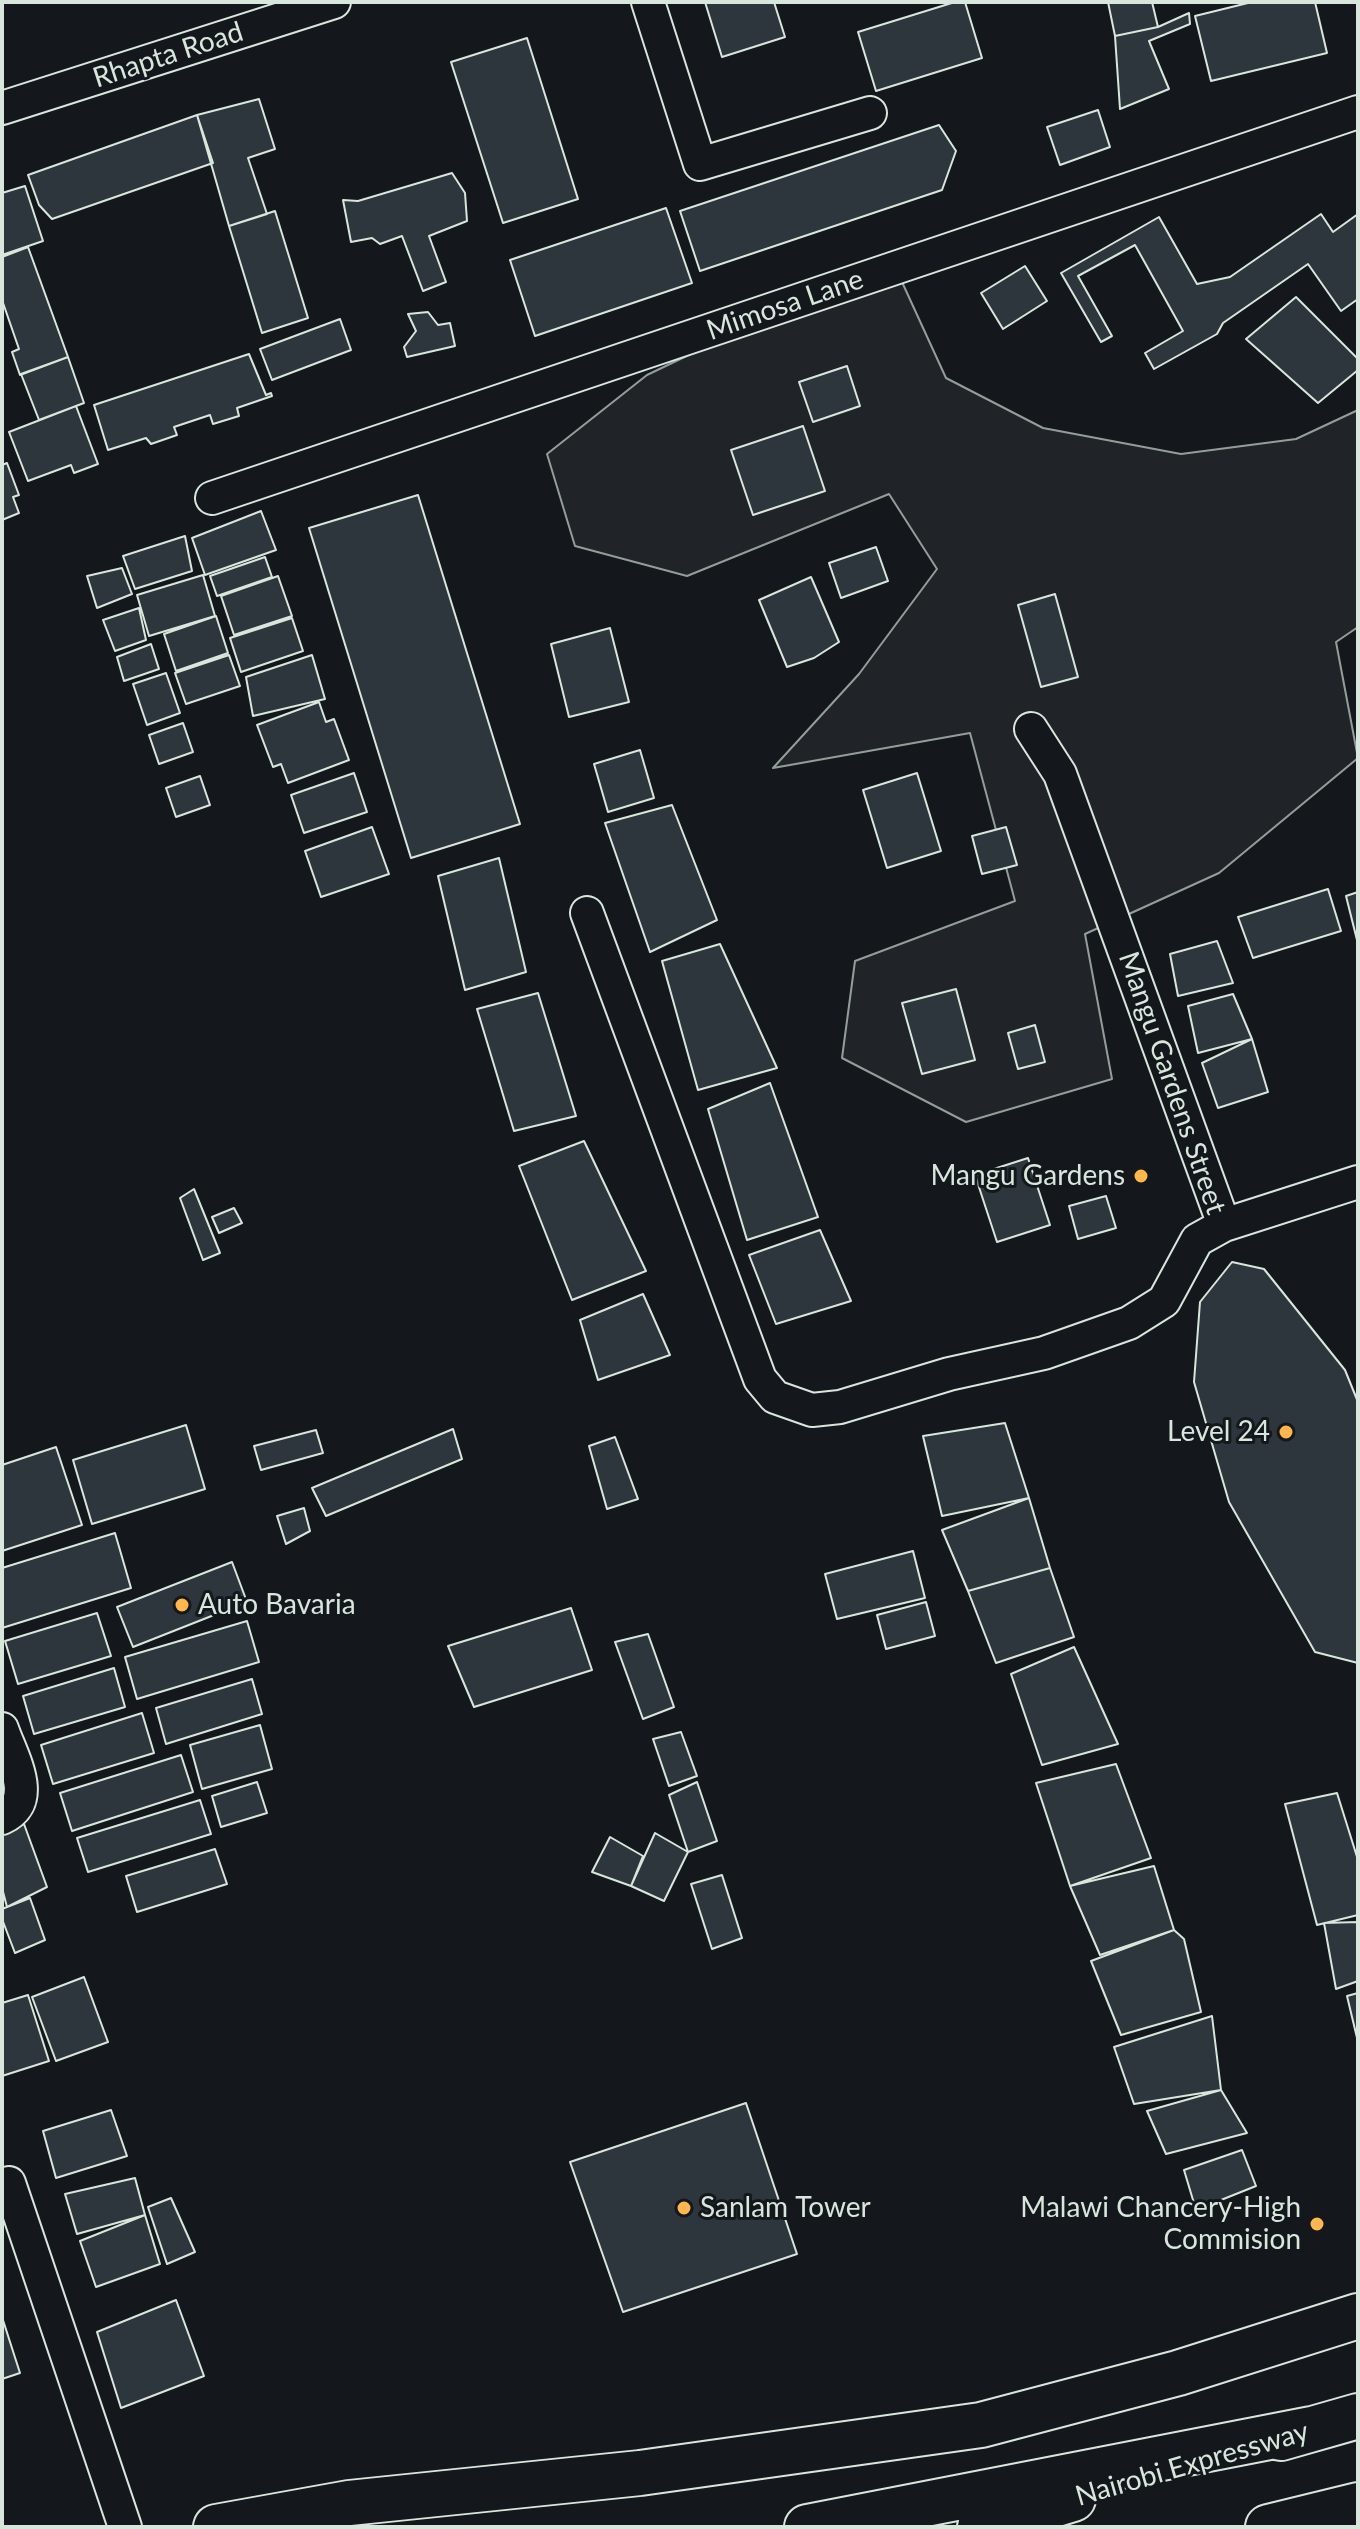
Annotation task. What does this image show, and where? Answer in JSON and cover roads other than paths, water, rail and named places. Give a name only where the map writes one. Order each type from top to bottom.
[{"type":"highway","points":[[216,2527],[349,2503],[640,2473],[981,2425],[1178,2373],[1358,2316]]},
{"type":"highway","name":"Nairobi Expressway","points":[[980,2527],[1358,2416]]},
{"type":"highway","points":[[807,2527],[1311,2429]]},
{"type":"highway","points":[[1268,2527],[1358,2508]]},
{"type":"highway","points":[[1311,2527],[1358,2508]]},
{"type":"street","name":"Rhapta Road","points":[[2,108],[334,2]]},
{"type":"street","points":[[648,2],[700,164],[870,113]]},
{"type":"street","name":"Mimosa Lane","points":[[212,498],[1358,112]]},
{"type":"street","name":"Mangu Gardens Street","points":[[587,913],[760,1379],[775,1397],[812,1410],[840,1407],[949,1374],[1044,1353],[1129,1323],[1164,1301],[1197,1240],[1224,1225],[1060,774],[1031,729]]},
{"type":"street","points":[[1224,1225],[1358,1182]]},
{"type":"street","points":[[2,1729],[23,1790],[21,1803],[15,1812],[2,1818]]},
{"type":"street","points":[[9,2183],[125,2527]]},
{"type":"place","name":"Mangu Gardens","points":[[1141,1176]]},
{"type":"place","name":"Level 24","points":[[1286,1432]]},
{"type":"place","name":"Auto Bavaria","points":[[182,1605]]},
{"type":"place","name":"Sanlam Tower","points":[[684,2208]]},
{"type":"place","name":"Malawi Chancery-High Commision","points":[[1317,2224]]}]
